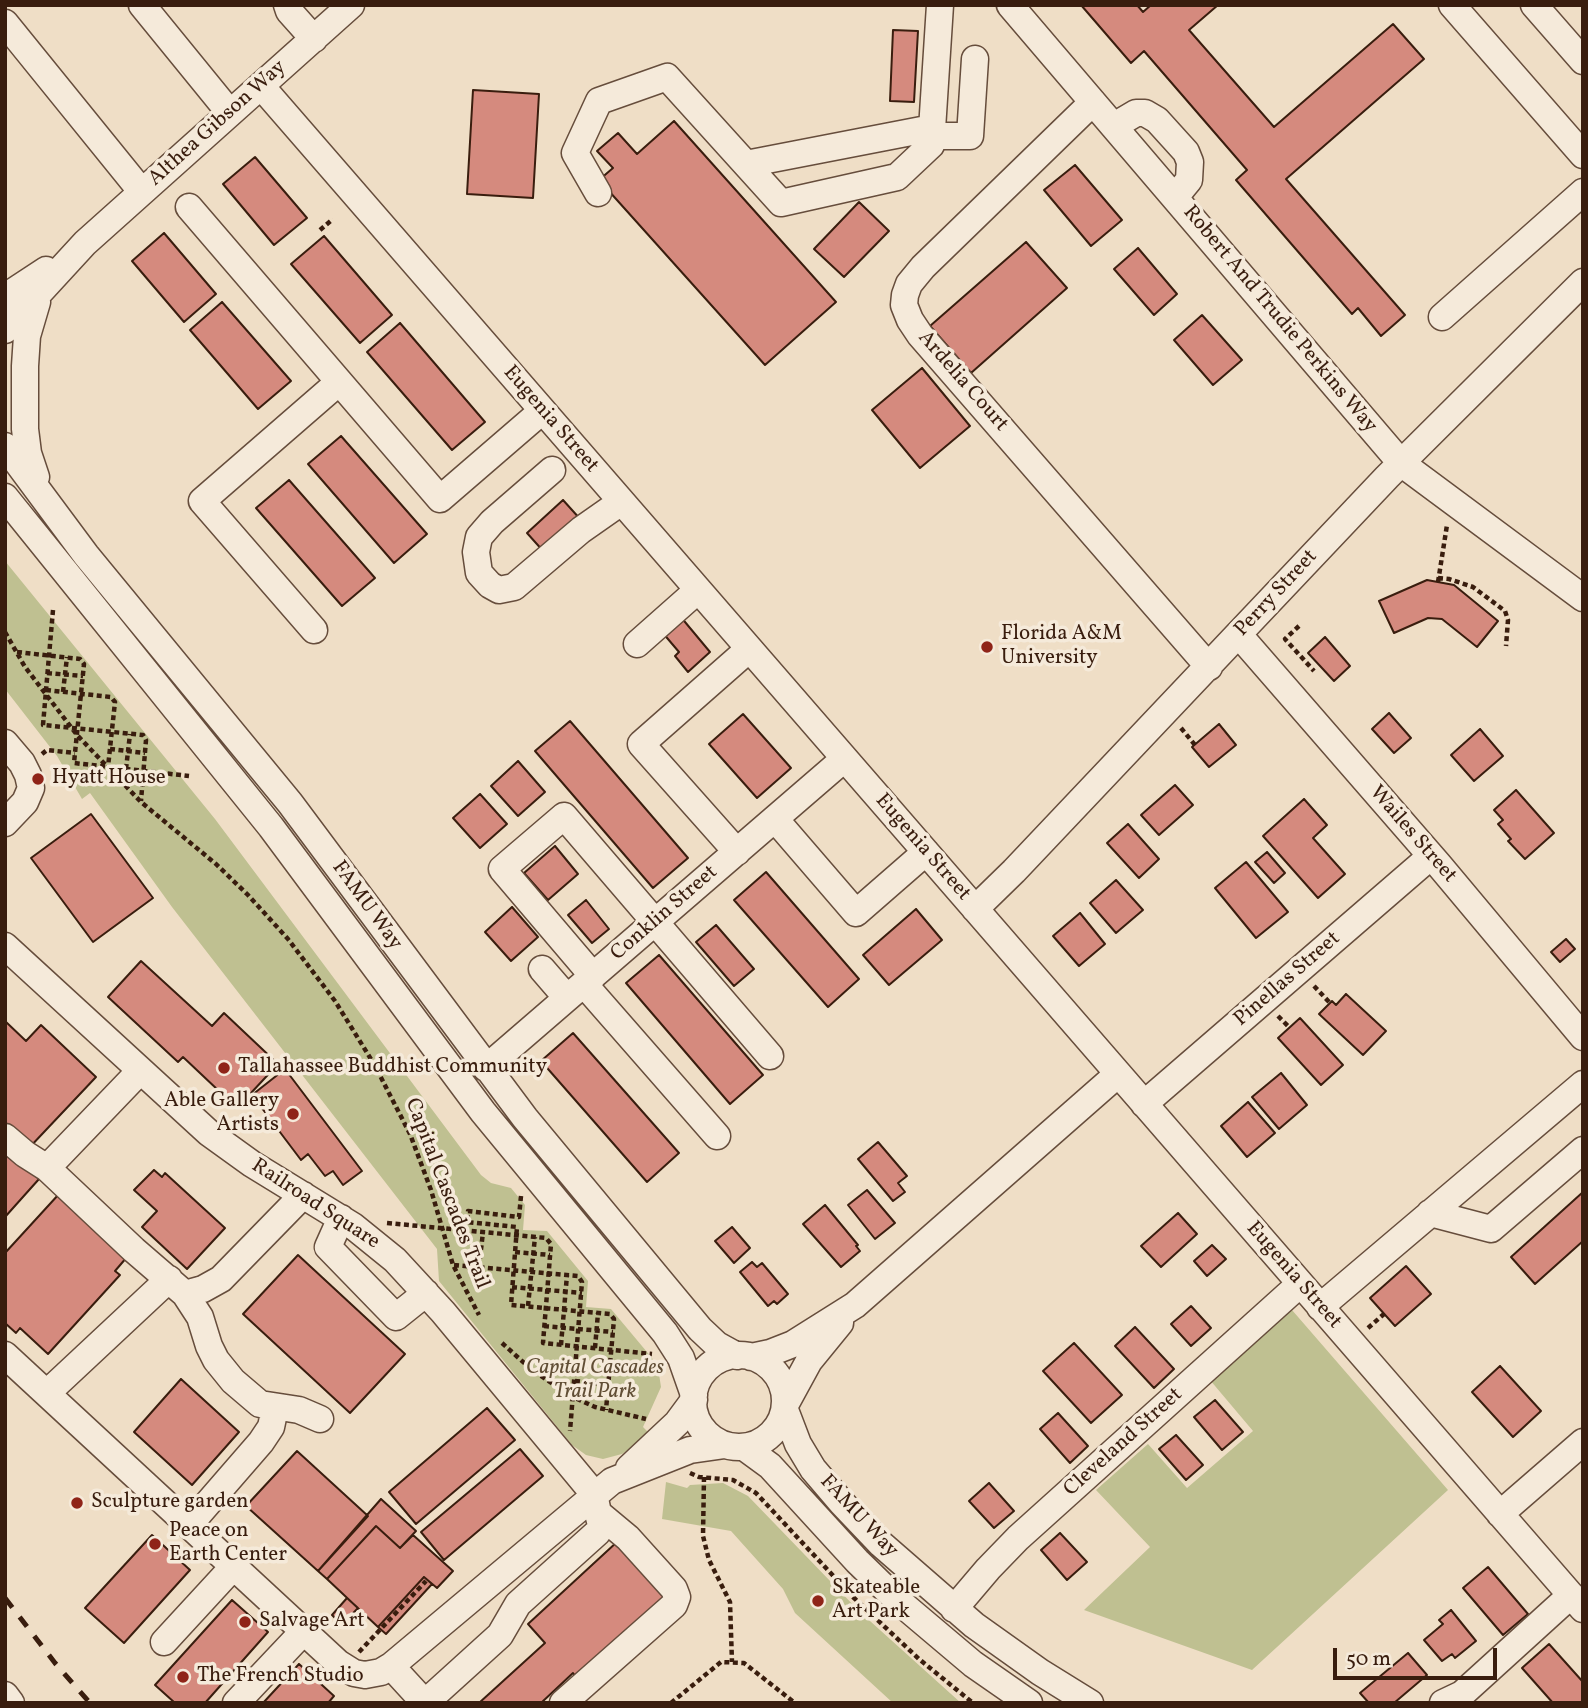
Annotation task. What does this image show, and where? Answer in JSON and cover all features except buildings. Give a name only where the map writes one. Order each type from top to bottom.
[{"type":"street","points":[[142,5],[230,113]]},
{"type":"street","points":[[287,5],[289,11],[314,38]]},
{"type":"street","name":"Althea Gibson Way","points":[[5,330],[39,283],[351,5]]},
{"type":"street","points":[[598,193],[575,153],[599,100],[667,78],[781,203],[897,177],[931,145],[940,5]]},
{"type":"street","name":"Robert And Trudie Perkins Way","points":[[1010,5],[1401,463],[1576,585]]},
{"type":"street","points":[[1452,5],[1583,155]]},
{"type":"street","points":[[1534,5],[1583,61]]},
{"type":"street","points":[[5,23],[142,192]]},
{"type":"street","points":[[746,164],[932,132],[970,136],[975,59]]},
{"type":"street","name":"Eugenia Street","points":[[261,86],[1577,1602]]},
{"type":"street","name":"Ardelia Court","points":[[1093,102],[923,267],[909,284],[904,305],[920,335],[1209,667]]},
{"type":"street","points":[[1114,126],[1136,113],[1145,113],[1157,120],[1186,152],[1190,162],[1189,180],[1175,197]]},
{"type":"street","points":[[1442,317],[1583,192]]},
{"type":"street","points":[[188,207],[440,499],[542,411]]},
{"type":"street","points":[[5,282],[39,283],[26,336],[25,429],[32,467],[50,507]]},
{"type":"street","name":"Perry Street","points":[[975,909],[993,894],[1401,463],[1583,282]]},
{"type":"street","name":"Althea Gibson Way","points":[[5,298],[39,283]]},
{"type":"street","points":[[314,630],[202,501],[339,382]]},
{"type":"street","name":"FAMU Way","points":[[5,446],[50,507],[290,803],[486,1068],[693,1321],[718,1345],[764,1363],[775,1372],[782,1384],[785,1408],[804,1454],[831,1491],[881,1544],[954,1609],[1015,1655],[1090,1703]]},
{"type":"street","points":[[552,470],[492,522],[479,537],[476,552],[479,573],[499,590],[514,587],[581,530],[621,502]]},
{"type":"street","name":"FAMU Way","points":[[9,503],[271,827],[490,1121],[665,1333],[687,1369],[696,1416],[705,1431],[770,1466],[857,1561],[896,1599],[973,1664],[1029,1703]]},
{"type":"street","points":[[637,644],[698,590]]},
{"type":"street","name":"Wailes Street","points":[[1239,635],[1431,856],[1583,1037]]},
{"type":"street","points":[[737,852],[641,744],[749,649]]},
{"type":"street","points":[[5,743],[22,763],[31,788],[25,802],[5,823]]},
{"type":"street","name":"Conklin Street","points":[[486,1068],[845,759]]},
{"type":"street","points":[[717,1136],[581,986],[502,869],[564,816],[770,1056]]},
{"type":"street","points":[[775,819],[856,913],[926,852]]},
{"type":"street","name":"Pinellas Street","points":[[1144,1104],[1431,856]]},
{"type":"street","name":"Railroad Square","points":[[5,946],[140,1072],[223,1144],[385,1250],[426,1293],[568,1463],[596,1504],[674,1589],[677,1602],[562,1703]]},
{"type":"street","points":[[542,970],[581,986]]},
{"type":"street","points":[[47,1168],[140,1072]]},
{"type":"street","points":[[620,1476],[698,1448],[755,1445],[770,1436],[778,1427],[808,1362],[855,1306],[1118,1074]]},
{"type":"street","points":[[1320,1307],[1583,1084]]},
{"type":"street","points":[[5,1137],[47,1168],[177,1287],[200,1317],[209,1346],[223,1371],[260,1404],[299,1410],[320,1419]]},
{"type":"street","points":[[1430,1213],[1492,1229],[1583,1150]]},
{"type":"street","points":[[47,1393],[177,1287],[203,1289],[221,1279],[303,1195]]},
{"type":"street","points":[[341,1219],[328,1247],[397,1317],[426,1293]]},
{"type":"street","name":"Cleveland Street","points":[[954,1609],[1018,1538],[1300,1284]]},
{"type":"street","points":[[5,1355],[344,1667],[365,1675],[381,1672],[391,1666],[596,1504],[620,1476],[677,1423],[694,1398],[698,1382],[711,1366],[723,1359],[770,1353],[793,1344],[855,1306]]},
{"type":"street","points":[[189,1525],[261,1442],[271,1427],[275,1408]]},
{"type":"street","points":[[1500,1514],[1583,1442]]},
{"type":"street","points":[[391,1666],[425,1703],[500,1635],[518,1604],[598,1532],[601,1525],[596,1504]]},
{"type":"street","points":[[164,1642],[234,1566]]},
{"type":"street","points":[[1443,1703],[1462,1694],[1577,1602]]},
{"type":"street","points":[[236,1703],[304,1631]]},
{"type":"street","points":[[5,1695],[11,1703]]},
{"type":"path","points":[[320,230],[333,219]]},
{"type":"path","points":[[1451,500],[1438,580],[1449,579],[1473,587],[1505,611],[1508,620],[1506,646]]},
{"type":"path","points":[[53,610],[43,725],[143,735],[146,740],[141,802]]},
{"type":"path","points":[[1299,626],[1285,639],[1314,671]]},
{"type":"path","name":"Capital Cascades Trail","points":[[5,632],[16,652],[74,728],[76,735],[141,802],[248,895],[288,939],[335,1001],[363,1045],[400,1113],[426,1174],[453,1265],[481,1318]]},
{"type":"path","points":[[16,652],[80,659],[83,676],[74,728]]},
{"type":"path","points":[[63,692],[67,657]]},
{"type":"path","points":[[47,673],[83,676]]},
{"type":"path","points":[[46,693],[111,697],[115,702],[106,767]]},
{"type":"path","points":[[126,769],[130,734]]},
{"type":"path","points":[[76,735],[74,763],[189,776]]},
{"type":"path","points":[[110,749],[145,753]]},
{"type":"path","points":[[35,761],[47,750],[75,753]]},
{"type":"path","points":[[522,1192],[519,1217],[468,1211],[467,1222],[517,1227],[511,1305],[610,1314],[614,1320],[607,1410]]},
{"type":"path","points":[[379,1222],[546,1238],[551,1244],[543,1343],[646,1353]]},
{"type":"path","points":[[479,1267],[482,1232]]},
{"type":"path","points":[[528,1306],[535,1237]]},
{"type":"path","points":[[515,1252],[550,1255]]},
{"type":"path","points":[[453,1265],[578,1276],[582,1282],[568,1463]]},
{"type":"path","points":[[561,1345],[567,1275]]},
{"type":"path","points":[[512,1287],[582,1293]]},
{"type":"path","points":[[595,1348],[598,1313]]},
{"type":"path","points":[[544,1326],[613,1332]]},
{"type":"path","points":[[499,1339],[532,1370],[573,1397],[607,1410],[654,1421]]},
{"type":"path","points":[[574,1381],[609,1385]]},
{"type":"path","points":[[688,1471],[696,1476],[733,1480],[756,1493],[853,1597],[919,1659],[973,1703]]},
{"type":"path","points":[[704,1477],[703,1536],[709,1560],[730,1602],[732,1662]]},
{"type":"path","points":[[344,1667],[426,1581]]},
{"type":"path","points":[[671,1703],[722,1661],[744,1663],[794,1703]]},
{"type":"green space","name":"Capital Cascades Trail Park","points":[[5,561],[215,819],[481,1175],[491,1183],[511,1188],[525,1205],[523,1230],[547,1231],[588,1281],[586,1307],[611,1309],[652,1358],[661,1387],[643,1427],[649,1433],[631,1448],[622,1454],[603,1459],[586,1455],[572,1445],[439,1281],[437,1249],[172,907],[90,793],[82,799],[57,756],[5,689]]},
{"type":"green space","points":[[1292,1310],[1448,1490],[1252,1670],[1084,1610],[1150,1547],[1096,1490],[1148,1444],[1187,1488],[1253,1431],[1210,1380]]},
{"type":"green space","name":"Skateable Art Park","points":[[666,1482],[687,1488],[690,1485],[723,1483],[748,1496],[860,1612],[961,1703],[893,1703],[795,1613],[783,1589],[731,1531],[662,1519]]},
{"type":"railway","points":[[5,1598],[90,1703]]},
{"type":"place","name":"Florida A&M University","points":[[987,647]]},
{"type":"place","name":"Hyatt House","points":[[38,779]]},
{"type":"place","name":"Tallahassee Buddhist Community","points":[[224,1068]]},
{"type":"place","name":"Able Gallery Artists","points":[[293,1114]]},
{"type":"place","name":"Sculpture garden","points":[[77,1503]]},
{"type":"place","name":"Peace on Earth Center","points":[[155,1544]]},
{"type":"place","name":"Skateable Art Park","points":[[818,1601]]},
{"type":"place","name":"Salvage Art","points":[[245,1622]]},
{"type":"place","name":"The French Studio","points":[[183,1677]]}]
